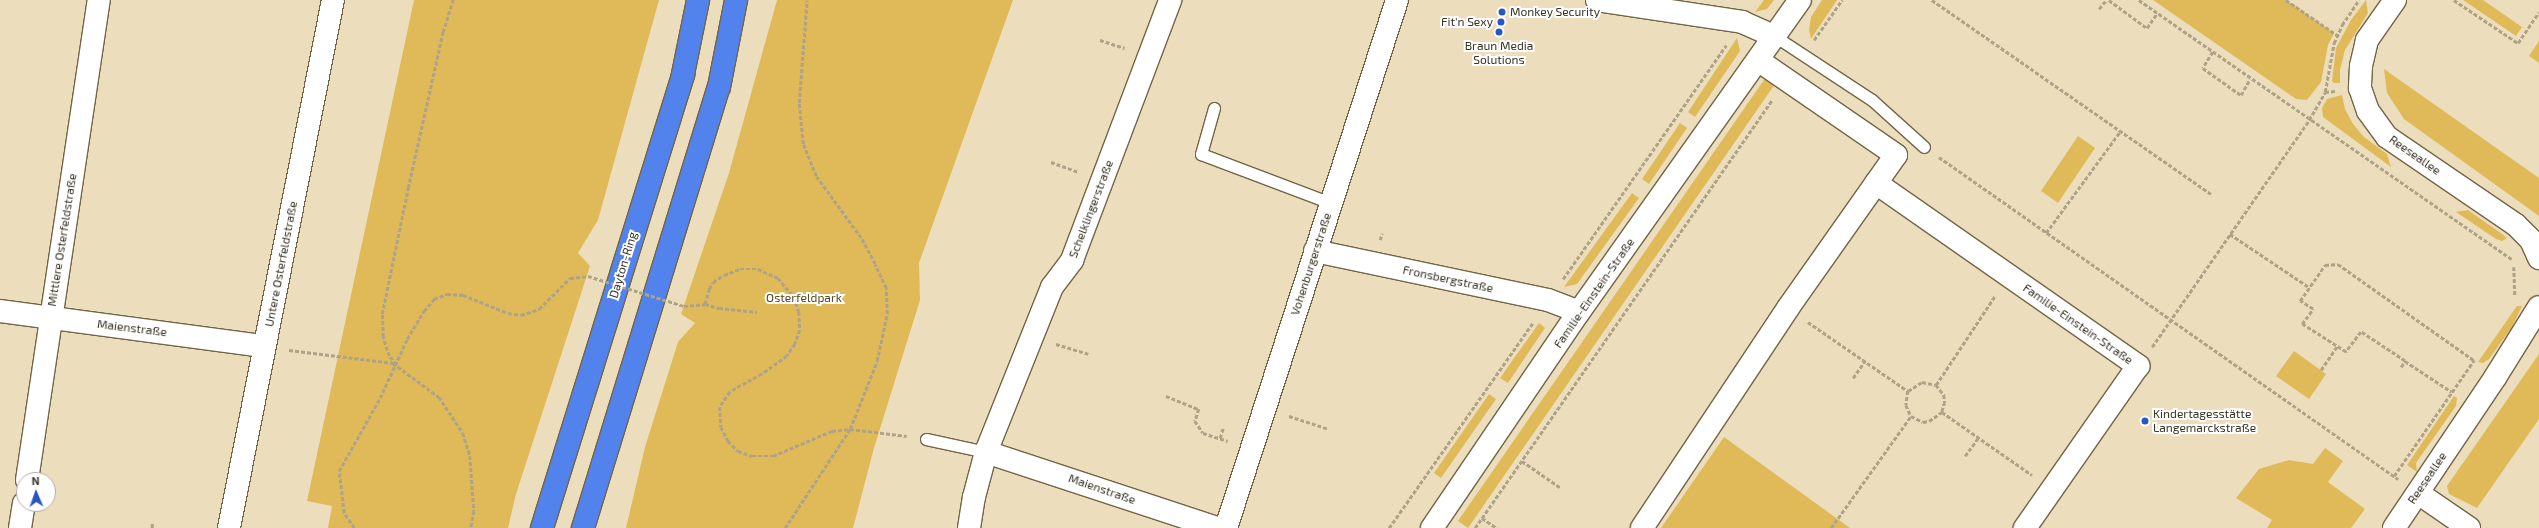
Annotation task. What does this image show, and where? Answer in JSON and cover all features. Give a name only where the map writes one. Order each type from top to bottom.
[{"type":"highway","name":"Dayton-Ring","points":[[542,528],[683,74],[698,0]]},
{"type":"highway","points":[[583,528],[719,86],[736,0]]},
{"type":"street","name":"Mittlere Osterfeldstraße","points":[[28,472],[50,318],[99,0]]},
{"type":"street","name":"Untere Osterfeldstraße","points":[[229,528],[333,0]]},
{"type":"street","name":"Schelklingerstraße","points":[[969,528],[974,497],[986,452],[1052,287],[1072,260],[1170,0]]},
{"type":"street","name":"Vohenburgerstraße","points":[[1226,528],[1397,0]]},
{"type":"street","points":[[1597,0],[1742,22],[1776,37]]},
{"type":"street","name":"Familie-Einstein-Straße","points":[[1432,528],[1579,312],[1776,37],[1800,0]]},
{"type":"street","name":"Reeseallee","points":[[2395,0],[2367,40],[2361,66],[2360,88],[2368,112],[2387,137],[2516,225],[2531,240],[2539,258]]},
{"type":"street","points":[[1642,528],[1788,308],[1896,155],[1759,60]]},
{"type":"street","name":"Familie-Einstein-Straße","points":[[1876,183],[2138,366],[2025,528]]},
{"type":"street","name":"Fronsbergstraße","points":[[1315,251],[1548,300],[1579,312]]},
{"type":"street","name":"Reeseallee","points":[[2394,528],[2496,376],[2539,307]]},
{"type":"street","name":"Maienstraße","points":[[0,311],[264,346]]},
{"type":"street","name":"Maienstraße","points":[[986,452],[1217,528]]},
{"type":"street","points":[[2418,493],[2470,528]]},
{"type":"street","points":[[20,528],[23,512]]},
{"type":"lane","points":[[1776,37],[1872,100],[1924,147]]},
{"type":"lane","points":[[1214,108],[1201,154],[1331,203]]},
{"type":"lane","points":[[926,439],[986,452]]},
{"type":"path","points":[[453,0],[443,32],[408,188],[382,314],[383,337],[389,356],[396,365],[439,397],[463,433],[473,479],[474,511],[471,528]]},
{"type":"path","points":[[785,528],[850,428],[877,361],[887,314],[886,288],[861,238],[816,176],[803,144],[799,104],[807,0]]},
{"type":"path","points":[[1932,0],[2211,194]]},
{"type":"path","points":[[2099,9],[2106,0]]},
{"type":"path","points":[[2109,0],[2146,28],[2157,13]]},
{"type":"path","points":[[2139,0],[2309,120],[2514,260],[2516,281],[2514,299]]},
{"type":"path","points":[[2286,0],[2337,35]]},
{"type":"path","points":[[2138,366],[2309,120],[2325,92],[2337,35],[2359,0]]},
{"type":"path","points":[[2454,0],[2518,42],[2539,12]]},
{"type":"path","points":[[1388,528],[1678,117],[1742,22]]},
{"type":"path","points":[[2213,52],[2203,68],[2215,77],[2241,95],[2250,79]]},
{"type":"path","points":[[1475,528],[1786,79]]},
{"type":"path","points":[[2325,92],[2360,88]]},
{"type":"path","points":[[2046,233],[2121,130]]},
{"type":"path","points":[[1924,147],[2418,493]]},
{"type":"path","points":[[2230,234],[2309,287]]},
{"type":"path","points":[[2474,407],[2360,332],[2346,352],[2302,324],[2313,309],[2300,301],[2309,287],[2325,265],[2338,264],[2496,376]]},
{"type":"path","points":[[705,304],[709,289],[724,275],[740,269],[758,269],[778,278],[794,297],[799,312],[800,330],[795,344],[786,356],[762,374],[730,392],[720,408],[721,427],[728,441],[738,451],[752,456],[773,456],[832,431],[850,428],[926,439]]},
{"type":"path","points":[[1936,385],[2009,275]]},
{"type":"path","points":[[354,528],[344,513],[339,471],[424,311],[434,299],[448,294],[463,294],[508,313],[521,315],[539,309],[570,278],[588,276],[684,306],[705,304],[718,308],[758,312]]},
{"type":"path","points":[[1788,308],[1908,391]]},
{"type":"path","points":[[1032,336],[1088,354]]},
{"type":"path","points":[[264,346],[396,365]]},
{"type":"path","points":[[2321,370],[2336,346]]},
{"type":"path","points":[[2394,476],[2478,354]]},
{"type":"path","points":[[1853,378],[1865,361]]},
{"type":"path","points":[[2401,367],[2405,361]]},
{"type":"path","points":[[1922,382],[1936,385],[1944,395],[1945,402],[1942,412],[1929,421],[1922,422],[1911,416],[1906,405],[1908,391],[1922,382]]},
{"type":"path","points":[[1166,396],[1199,409],[1195,421],[1203,433],[1252,449]]},
{"type":"path","points":[[1264,409],[1327,428]]},
{"type":"path","points":[[1942,412],[2052,490]]},
{"type":"path","points":[[1831,528],[1911,416]]},
{"type":"path","points":[[1220,438],[1223,428]]},
{"type":"path","points":[[1965,456],[1978,438]]},
{"type":"path","points":[[1522,461],[1561,488]]},
{"type":"path","points":[[1482,518],[1497,528]]},
{"type":"path","points":[[152,523],[152,528]]},
{"type":"green space","points":[[414,0],[659,0],[598,220],[578,253],[590,266],[516,494],[508,528],[328,528],[332,506],[307,501]]},
{"type":"green space","name":"Osterfeldpark","points":[[777,0],[1013,0],[919,263],[920,300],[874,448],[853,528],[626,528],[645,447],[678,342],[695,323],[681,314],[729,173]]},
{"type":"green space","points":[[1764,0],[1774,0],[1767,9],[1755,12]]},
{"type":"green space","points":[[1822,0],[1837,0],[1811,39],[1809,30],[1811,17]]},
{"type":"green space","points":[[2153,0],[2286,0],[2334,33],[2328,45],[2321,82],[2307,100],[2296,99]]},
{"type":"green space","points":[[2366,0],[2368,13],[2345,50],[2340,70],[2340,83],[2334,83],[2332,81],[2336,48],[2351,20]]},
{"type":"green space","points":[[2463,0],[2483,0],[2522,27],[2516,36]]},
{"type":"green space","points":[[1737,38],[1740,51],[1695,117],[1688,112]]},
{"type":"green space","points":[[2539,41],[2539,63],[2529,56]]},
{"type":"green space","points":[[2384,69],[2539,178],[2539,216],[2404,119],[2387,93]]},
{"type":"green space","points":[[1766,77],[1775,84],[1468,528],[1458,521]]},
{"type":"green space","points":[[2342,95],[2345,109],[2353,124],[2364,137],[2387,154],[2391,167],[2323,117],[2322,108],[2327,99]]},
{"type":"green space","points":[[1680,123],[1687,128],[1649,184],[1642,179]]},
{"type":"green space","points":[[2078,136],[2095,148],[2058,203],[2041,191]]},
{"type":"green space","points":[[1632,193],[1639,198],[1577,284],[1564,287]]},
{"type":"green space","points":[[2468,210],[2507,238],[2502,241],[2496,239],[2456,212]]},
{"type":"green space","points":[[2517,306],[2522,306],[2512,327],[2489,359],[2483,363],[2478,362]]},
{"type":"green space","points":[[1539,323],[1545,328],[1508,383],[1500,378]]},
{"type":"green space","points":[[2294,351],[2326,374],[2309,399],[2276,376]]},
{"type":"green space","points":[[2539,354],[2539,419],[2477,508],[2449,494],[2447,486]]},
{"type":"green space","points":[[1489,394],[1496,399],[1441,478],[1434,473]]},
{"type":"green space","points":[[2454,396],[2457,398],[2456,406],[2416,463],[2417,472],[2407,465]]},
{"type":"green space","points":[[1724,437],[1735,445],[1850,528],[1661,528]]},
{"type":"green space","points":[[2325,448],[2343,461],[2328,482],[2365,509],[2351,528],[2267,528],[2272,520],[2236,498],[2259,469],[2289,460],[2313,464]]},
{"type":"place","name":"Monkey Security","points":[[1502,12]]},
{"type":"place","name":"Fit'n Sexy","points":[[1501,22]]},
{"type":"place","name":"Braun Media Solutions","points":[[1499,32]]},
{"type":"place","name":"Kindertagesstätte Langemarckstraße","points":[[2145,421]]}]
